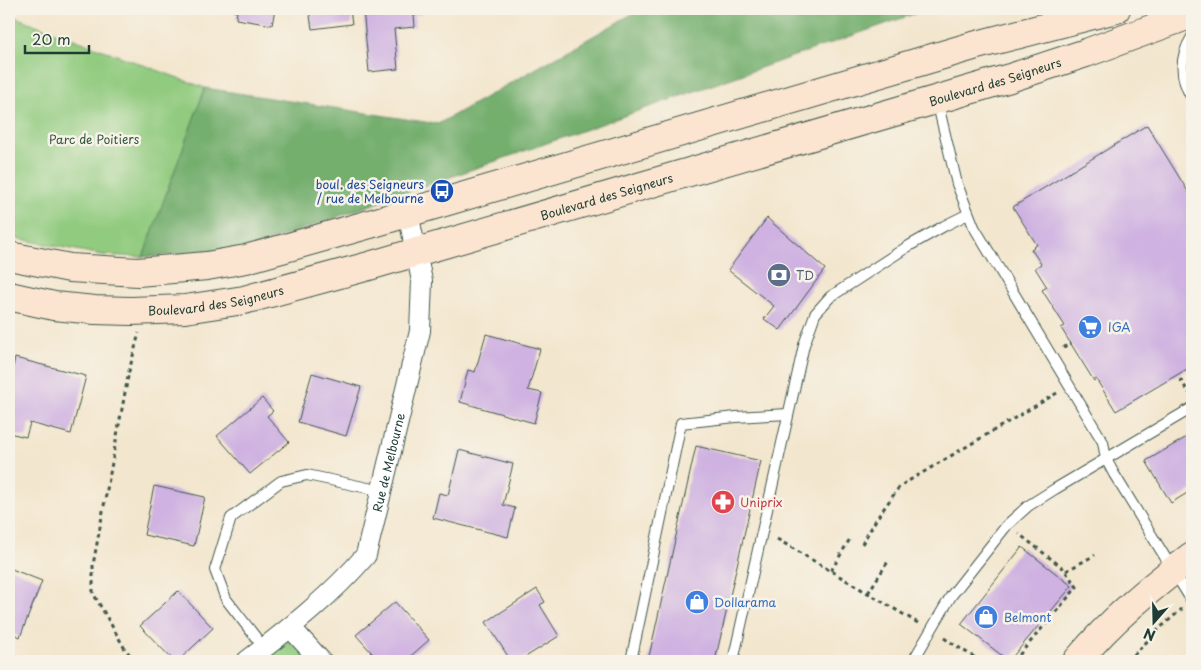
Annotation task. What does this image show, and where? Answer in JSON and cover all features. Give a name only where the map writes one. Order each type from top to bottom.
[{"type":"street","points":[[9,256],[44,264],[93,270],[138,272],[221,264],[262,255],[973,46],[1116,9]]},
{"type":"street","name":"Boulevard des Seigneurs","points":[[9,296],[54,306],[131,312],[227,304],[266,295],[1042,68],[1192,14]]},
{"type":"street","name":"Rue de Melbourne","points":[[247,661],[291,628],[352,571],[366,555],[420,331],[422,281],[408,213]]},
{"type":"street","points":[[1077,661],[1108,626],[1137,599],[1183,563]]},
{"type":"street","points":[[291,628],[320,661]]},
{"type":"lane","points":[[1191,95],[1184,84],[1182,66],[1186,49],[1192,37]]},
{"type":"lane","points":[[937,98],[957,184],[980,239],[1103,442],[1106,460],[1183,563],[1192,601]]},
{"type":"lane","points":[[733,661],[804,345],[815,314],[830,297],[907,247],[968,214]]},
{"type":"lane","points":[[913,661],[951,596],[1007,524],[1028,506],[1192,408]]},
{"type":"lane","points":[[631,661],[681,423],[708,419],[788,414]]},
{"type":"lane","points":[[264,648],[226,598],[215,570],[231,518],[281,481],[307,475],[382,491]]},
{"type":"path","points":[[135,661],[125,649],[94,593],[93,565],[129,371],[139,332]]},
{"type":"path","points":[[1065,347],[1071,343]]},
{"type":"path","points":[[1180,379],[1192,399]]},
{"type":"path","points":[[862,544],[877,518],[900,486],[1058,393]]},
{"type":"path","points":[[1014,661],[1077,587],[1066,571],[1019,533]]},
{"type":"path","points":[[832,571],[850,538]]},
{"type":"path","points":[[777,539],[918,623]]},
{"type":"path","points":[[1066,571],[1095,555]]},
{"type":"path","points":[[868,593],[889,560]]},
{"type":"path","points":[[1128,661],[1174,615]]},
{"type":"path","points":[[940,635],[980,661]]},
{"type":"green space","points":[[641,9],[928,9],[243,250],[143,257],[205,88],[438,124]]},
{"type":"green space","name":"Parc de Poitiers","points":[[12,16],[205,88],[143,257],[102,255],[9,237],[9,27]]},
{"type":"green space","points":[[291,628],[321,661],[247,661]]},
{"type":"building","points":[[226,9],[275,9],[272,25],[236,19],[237,12]]},
{"type":"building","points":[[309,9],[350,9],[352,24],[312,29]]},
{"type":"building","points":[[363,9],[423,9],[423,14],[414,15],[415,27],[394,29],[398,69],[369,72]]},
{"type":"building","points":[[1147,125],[1192,198],[1192,366],[1116,411],[1096,379],[1094,381],[1061,328],[1065,326],[1042,290],[1047,287],[1035,268],[1041,264],[1031,249],[1037,245],[1013,207]]},
{"type":"building","points":[[767,218],[825,269],[780,330],[764,319],[774,306],[728,270]]},
{"type":"building","points":[[486,334],[540,349],[528,390],[542,393],[534,423],[460,402],[468,370],[475,372]]},
{"type":"building","points":[[15,358],[86,376],[71,434],[30,423],[26,437],[9,433],[9,384]]},
{"type":"building","points":[[312,373],[361,387],[346,436],[298,422]]},
{"type":"building","points":[[262,398],[273,411],[267,416],[289,442],[250,474],[217,436]]},
{"type":"building","points":[[1192,434],[1192,490],[1171,503],[1146,461]]},
{"type":"building","points":[[696,446],[761,461],[715,661],[648,661]]},
{"type":"building","points":[[459,450],[513,464],[503,505],[515,508],[508,537],[433,518],[439,493],[448,495]]},
{"type":"building","points":[[154,486],[205,497],[194,546],[144,535]]},
{"type":"building","points":[[1022,547],[1072,586],[1009,661],[961,624]]},
{"type":"building","points":[[9,568],[42,581],[20,637],[9,632]]},
{"type":"building","points":[[537,589],[545,602],[540,605],[559,636],[519,661],[511,661],[486,622]]},
{"type":"building","points":[[178,591],[213,628],[178,661],[174,661],[140,626]]},
{"type":"building","points":[[395,602],[429,640],[405,661],[379,661],[356,635]]},
{"type":"place","name":"boul. des Seigneurs / rue de Melbourne","points":[[442,191]]},
{"type":"place","name":"TD","points":[[779,275]]},
{"type":"place","name":"IGA","points":[[1090,327]]},
{"type":"place","name":"Uniprix","points":[[723,502]]},
{"type":"place","name":"Dollarama","points":[[697,602]]},
{"type":"place","name":"Belmont","points":[[986,617]]}]
